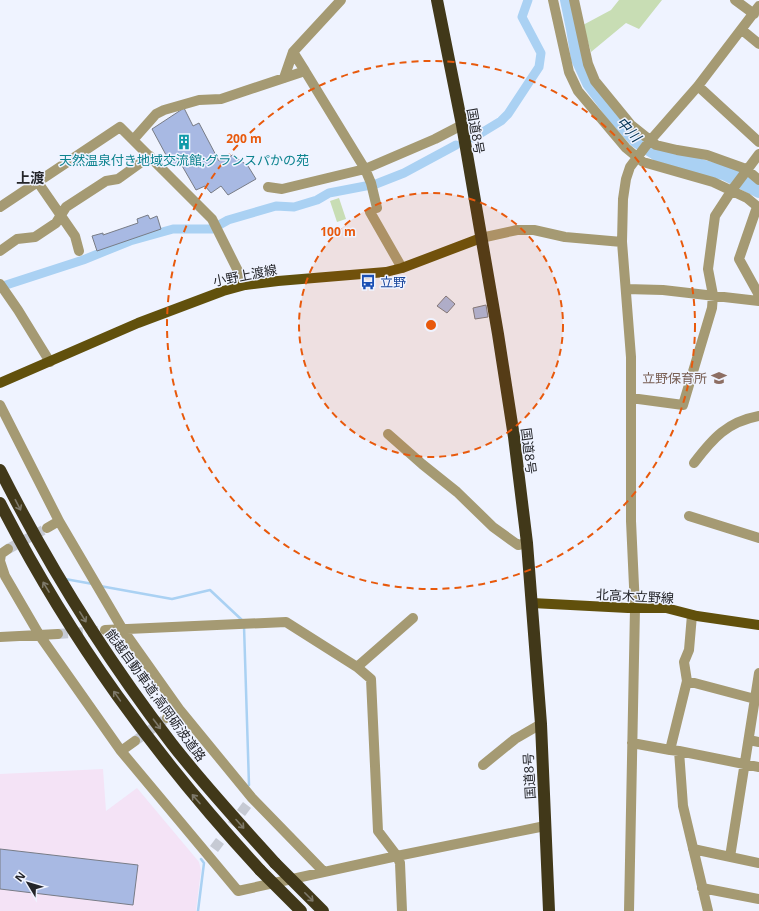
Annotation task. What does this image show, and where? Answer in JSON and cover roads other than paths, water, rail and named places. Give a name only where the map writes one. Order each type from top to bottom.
[{"type":"highway","name":"国道8号","points":[[437,0],[462,125],[506,386],[527,543],[541,724],[549,911]]},
{"type":"highway","name":"能越自動車道;高岡砺波道路","points":[[0,470],[50,563],[108,656],[168,739],[207,787],[275,863],[323,911]]},
{"type":"highway","points":[[0,503],[32,564],[61,612],[95,665],[128,712],[193,795],[260,870],[301,911]]},
{"type":"main road","name":"小野上渡線","points":[[0,383],[138,323],[208,296],[245,285],[386,272],[402,268],[481,238]]},
{"type":"main road","name":"北高木立野線","points":[[532,603],[666,608],[692,615],[759,625]]},
{"type":"street","points":[[284,78],[293,52],[341,0]]},
{"type":"street","points":[[553,0],[569,72],[578,91],[626,148],[639,156],[643,162],[733,188],[758,208],[739,259],[759,294]]},
{"type":"street","points":[[574,0],[588,64],[595,80],[631,125],[649,142],[677,150],[707,155],[745,171],[759,180]]},
{"type":"street","points":[[629,911],[634,608],[631,520],[631,357],[622,242],[623,199],[626,179],[630,167],[649,142],[698,86],[756,10],[735,0]]},
{"type":"street","points":[[742,30],[759,44]]},
{"type":"street","points":[[293,52],[365,169],[372,185],[374,210],[402,268]]},
{"type":"street","points":[[133,140],[156,114],[164,110],[199,100],[221,99],[305,71]]},
{"type":"street","points":[[698,86],[759,142]]},
{"type":"street","points":[[268,188],[282,189],[365,169],[435,139],[462,125]]},
{"type":"street","points":[[0,207],[120,126],[212,219],[245,285]]},
{"type":"street","points":[[631,398],[683,405],[712,308],[713,296],[708,269],[715,216],[745,171],[759,154]]},
{"type":"street","points":[[0,251],[17,239],[35,236],[56,223],[66,207],[73,202],[106,181],[118,179],[150,156]]},
{"type":"street","points":[[37,181],[75,236],[79,251]]},
{"type":"street","points":[[481,238],[517,230],[534,230],[565,236],[622,242]]},
{"type":"street","points":[[0,284],[50,362]]},
{"type":"street","points":[[626,289],[663,290],[759,301]]},
{"type":"street","points":[[0,405],[59,521],[123,630],[179,709],[250,801],[324,872]]},
{"type":"street","points":[[694,463],[710,442],[725,429],[750,418],[759,416]]},
{"type":"street","points":[[388,434],[457,492],[492,527],[518,545],[527,543]]},
{"type":"street","points":[[689,516],[759,538]]},
{"type":"street","points":[[47,528],[59,521]]},
{"type":"street","points":[[3,552],[0,561],[5,576],[40,636],[121,751],[211,853],[238,891],[397,856],[545,826]]},
{"type":"street","points":[[692,615],[689,650],[684,662],[687,681],[674,751],[683,806],[708,911]]},
{"type":"street","points":[[357,667],[413,618]]},
{"type":"street","points":[[105,630],[286,622],[357,667],[371,678],[378,831],[397,856],[400,863],[402,911]]},
{"type":"street","points":[[0,638],[58,634]]},
{"type":"street","points":[[730,857],[745,764],[754,741],[755,699],[759,673]]},
{"type":"street","points":[[687,681],[755,699]]},
{"type":"street","points":[[167,718],[179,709]]},
{"type":"street","points":[[483,766],[515,739],[541,724]]},
{"type":"street","points":[[121,751],[135,741]]},
{"type":"street","points":[[632,743],[759,767]]},
{"type":"street","points":[[693,849],[759,863]]},
{"type":"street","points":[[702,888],[759,899]]},
{"type":"waterway","points":[[473,138],[501,121],[508,114],[539,67],[541,53],[522,17],[528,0]]},
{"type":"waterway","name":"中川","points":[[568,0],[579,59],[590,83],[616,117],[637,140],[662,156],[711,170],[724,172],[759,190]]},
{"type":"waterway","points":[[0,287],[83,260],[130,241],[173,229],[212,229],[228,220],[276,206],[294,207],[317,200],[329,193],[376,184],[404,173],[456,145]]},
{"type":"waterway","points":[[65,579],[93,584]]},
{"type":"waterway","points":[[100,586],[172,599],[210,590],[243,621]]},
{"type":"waterway","points":[[244,626],[249,785]]},
{"type":"waterway","points":[[198,911],[204,863],[201,859]]},
{"type":"tunnel","points":[[8,549],[47,528]]},
{"type":"tunnel","points":[[58,634],[98,631]]},
{"type":"tunnel","points":[[135,741],[164,720]]},
{"type":"tunnel","points":[[214,849],[247,805]]},
{"type":"place","name":"天然温泉付き地域交流館;グランスパかの苑","points":[[184,142]]},
{"type":"place","name":"立野","points":[[368,282]]},
{"type":"place","name":"立野保育所","points":[[719,378]]},
{"type":"district","name":"上渡","points":[[30,177]]}]
